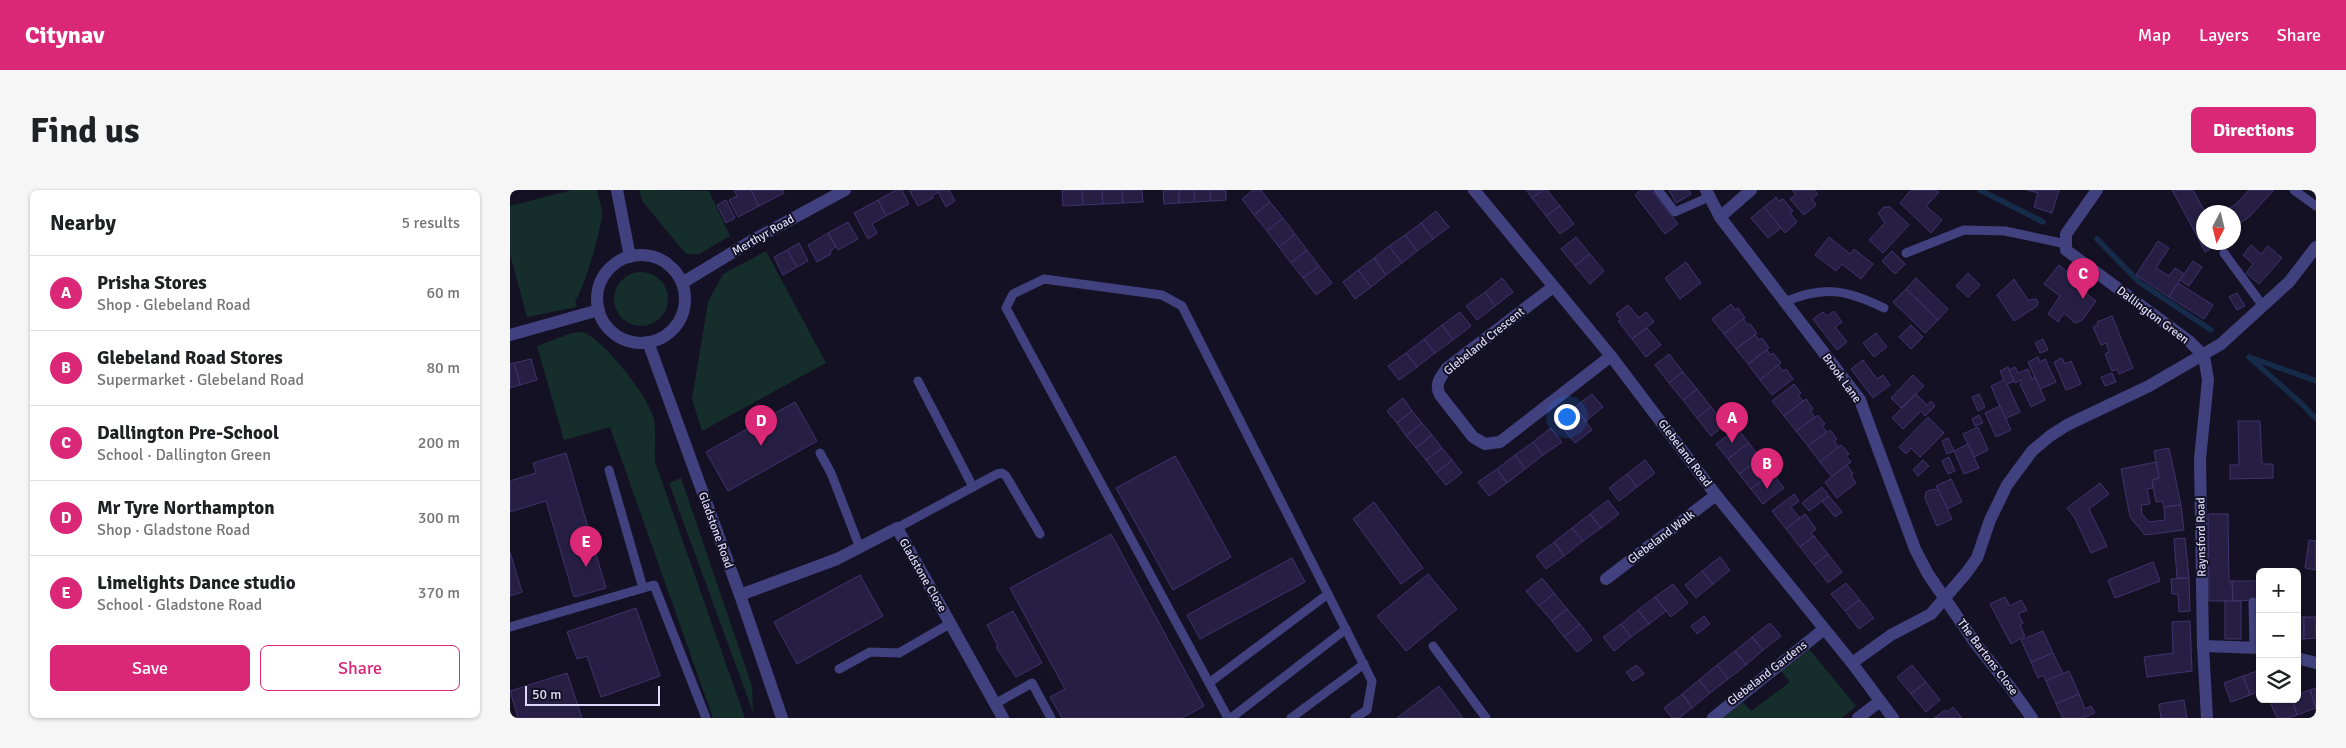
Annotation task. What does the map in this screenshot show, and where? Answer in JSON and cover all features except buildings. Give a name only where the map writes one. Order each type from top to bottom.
[{"type":"street","points":[[616,190],[630,257]]},
{"type":"street","name":"Merthyr Road","points":[[682,283],[753,240],[845,190]]},
{"type":"street","name":"Glebeland Road","points":[[1474,190],[1611,356],[1716,495],[1823,630],[1852,663],[1893,718]]},
{"type":"street","points":[[1720,217],[1751,190]]},
{"type":"street","points":[[2066,239],[2097,190]]},
{"type":"street","name":"Brook Lane","points":[[1707,193],[1720,217],[1860,400],[1915,549],[1928,574],[1944,596]]},
{"type":"street","name":"Dallington Green","points":[[2066,239],[2066,250],[2190,341],[2204,356]]},
{"type":"street","points":[[1852,663],[1891,635],[1931,614],[1944,596],[1968,572],[1976,558],[1997,503],[2007,485],[2032,451],[2067,425],[2150,386],[2204,356],[2237,332],[2289,282],[2316,247]]},
{"type":"street","points":[[643,255],[661,260],[676,272],[682,283],[685,296],[684,309],[679,321],[671,331],[660,338],[648,342],[622,339],[612,332],[604,322],[599,310],[598,296],[604,277],[618,262],[630,257],[643,255]]},
{"type":"street","name":"Glebeland Crescent","points":[[1553,287],[1448,368],[1438,380],[1440,395],[1473,437],[1485,444],[1500,442],[1611,356]]},
{"type":"street","points":[[510,335],[599,310]]},
{"type":"street","name":"Gladstone Road","points":[[648,342],[740,595],[782,718]]},
{"type":"street","name":"Raynsford Road","points":[[2204,356],[2208,380],[2200,459],[2203,646],[2207,718]]},
{"type":"street","name":"Glebeland Walk","points":[[1606,579],[1716,495]]},
{"type":"street","name":"Gladstone Close","points":[[740,595],[815,568],[860,548],[897,528],[1003,718]]},
{"type":"street","name":"The Bartons Close","points":[[1944,596],[1976,644],[2032,718]]},
{"type":"street","name":"Glebeland Gardens","points":[[1713,718],[1823,630]]},
{"type":"street","points":[[2203,646],[2256,647]]},
{"type":"street","points":[[2301,659],[2316,663]]},
{"type":"street","points":[[1858,718],[1880,702]]},
{"type":"lane","points":[[1658,190],[1675,212],[1707,193]]},
{"type":"lane","points":[[2294,190],[2316,206]]},
{"type":"lane","points":[[1906,253],[1964,230],[2005,231],[2066,239]]},
{"type":"lane","points":[[2224,253],[2263,306]]},
{"type":"lane","points":[[1346,629],[1230,718],[1209,683],[1006,308],[1013,294],[1044,279],[1162,295],[1182,306],[1364,664],[1372,681],[1367,710],[1355,718]]},
{"type":"lane","points":[[1785,302],[1811,292],[1831,291],[1855,295],[1884,308]]},
{"type":"lane","points":[[918,381],[973,487]]},
{"type":"lane","points":[[820,453],[831,473],[860,548]]},
{"type":"lane","points":[[609,470],[643,588]]},
{"type":"lane","points":[[897,528],[997,474],[1002,474],[1006,476],[1040,534]]},
{"type":"lane","points":[[510,627],[654,585],[706,718]]},
{"type":"lane","points":[[1209,683],[1328,594]]},
{"type":"lane","points":[[2253,602],[2256,636]]},
{"type":"lane","points":[[839,669],[870,652],[899,653],[951,623]]},
{"type":"lane","points":[[1433,646],[1486,718]]},
{"type":"lane","points":[[1291,718],[1364,664]]},
{"type":"lane","points":[[995,704],[1032,683],[1050,718]]},
{"type":"green space","points":[[572,190],[597,190],[602,213],[592,258],[575,301],[577,307],[527,317],[510,254],[510,206]]},
{"type":"green space","points":[[639,190],[709,191],[730,236],[699,254],[686,254],[642,201]]},
{"type":"green space","points":[[766,251],[826,363],[702,431],[692,399],[708,302],[723,274]]},
{"type":"green space","points":[[636,272],[646,272],[656,276],[664,284],[668,299],[664,314],[656,322],[646,326],[636,326],[626,322],[618,314],[614,304],[614,294],[618,284],[626,276]]},
{"type":"green space","points":[[583,332],[602,346],[624,369],[634,382],[653,416],[655,427],[655,462],[745,718],[713,718],[610,427],[564,440],[537,346],[572,333]]},
{"type":"green space","points":[[681,478],[752,686],[753,712],[669,483]]},
{"type":"green space","points":[[1809,649],[1856,706],[1842,718],[1723,718],[1743,702],[1751,711],[1790,682],[1781,671]]},
{"type":"waterway","points":[[1980,190],[2043,222]]},
{"type":"waterway","points":[[2097,239],[2139,282],[2211,330]]},
{"type":"waterway","points":[[2249,357],[2316,419]]},
{"type":"waterway","points":[[2252,358],[2316,381]]},
{"type":"place","name":"Dallington Pre-School","points":[[2083,299]]},
{"type":"place","name":"Prisha Stores","points":[[1732,443]]},
{"type":"place","name":"Mr Tyre Northampton","points":[[761,446]]},
{"type":"place","name":"Glebeland Road Stores","points":[[1767,489]]},
{"type":"place","name":"Limelights Dance studio","points":[[586,567]]}]
